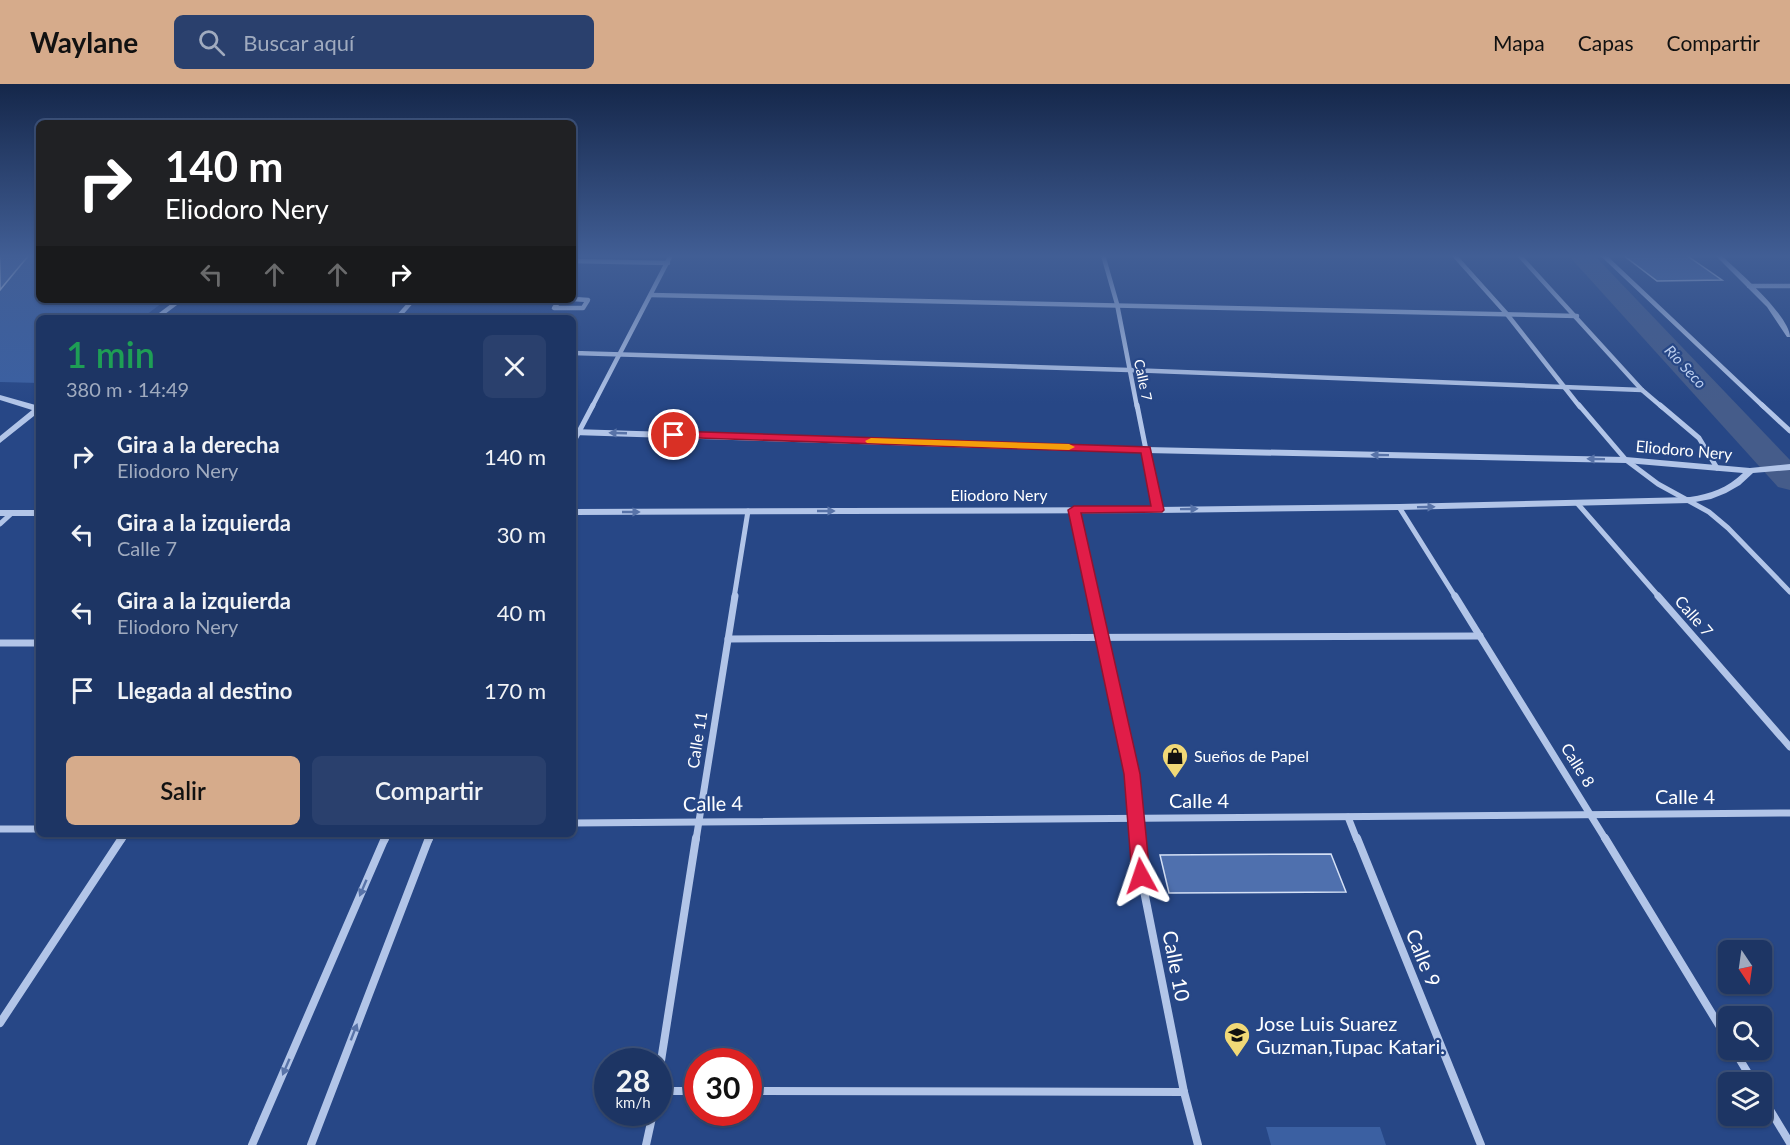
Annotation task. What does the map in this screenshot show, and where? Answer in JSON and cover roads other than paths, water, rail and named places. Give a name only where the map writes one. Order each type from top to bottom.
[{"type":"street","points":[[160,315],[174,305]]},
{"type":"street","points":[[557,305],[554,308],[583,309],[585,305]]},
{"type":"street","points":[[576,432],[646,305]]},
{"type":"street","name":"Calle 7","points":[[1117,305],[1158,510]]},
{"type":"street","points":[[1137,305],[1577,316]]},
{"type":"street","points":[[1498,305],[1562,386],[1626,460],[1658,484],[1690,500],[1728,528],[1790,592]]},
{"type":"street","points":[[1566,305],[1642,390],[1699,438],[1717,468]]},
{"type":"street","points":[[1656,305],[1790,431]]},
{"type":"street","points":[[1768,305],[1790,335]]},
{"type":"street","points":[[576,353],[1129,370],[1642,390]]},
{"type":"street","points":[[0,397],[36,408]]},
{"type":"street","points":[[0,440],[36,411]]},
{"type":"street","name":"Eliodoro Nery","points":[[576,432],[1146,450],[1626,460],[1753,470]]},
{"type":"street","points":[[1753,470],[1790,467]]},
{"type":"street","name":"Eliodoro Nery","points":[[576,512],[1158,510],[1690,500],[1708,498],[1727,491],[1753,470]]},
{"type":"street","name":"Calle 7","points":[[1577,503],[1790,747]]},
{"type":"street","name":"Calle 8","points":[[1399,507],[1591,814],[1718,1024]]},
{"type":"street","name":"Calle 10","points":[[1074,510],[1132,774],[1141,876],[1184,1092],[1198,1145]]},
{"type":"street","name":"Calle 11","points":[[663,1048],[748,511]]},
{"type":"street","points":[[0,513],[36,513]]},
{"type":"street","points":[[0,524],[12,513]]},
{"type":"street","points":[[728,639],[1480,636]]},
{"type":"street","points":[[0,643],[36,644]]},
{"type":"street","name":"Calle 4","points":[[576,823],[699,820],[1790,813]]},
{"type":"street","name":"Calle 9","points":[[1348,817],[1481,1145]]},
{"type":"street","points":[[0,829],[36,829]]},
{"type":"street","points":[[0,1023],[123,837]]},
{"type":"street","points":[[252,1145],[386,837]]},
{"type":"street","points":[[310,1145],[430,837]]},
{"type":"street","points":[[762,1091],[1184,1092]]},
{"type":"street","points":[[1772,1113],[1790,1143]]},
{"type":"street","points":[[646,1145],[650,1126]]},
{"type":"waterway","name":"Río Seco","points":[[1626,305],[1790,480]]},
{"type":"place","name":"Sueños de Papel","points":[[1175,779]]},
{"type":"place","name":"Jose Luis Suarez Guzman,Tupac Katari.","points":[[1237,1058]]}]
